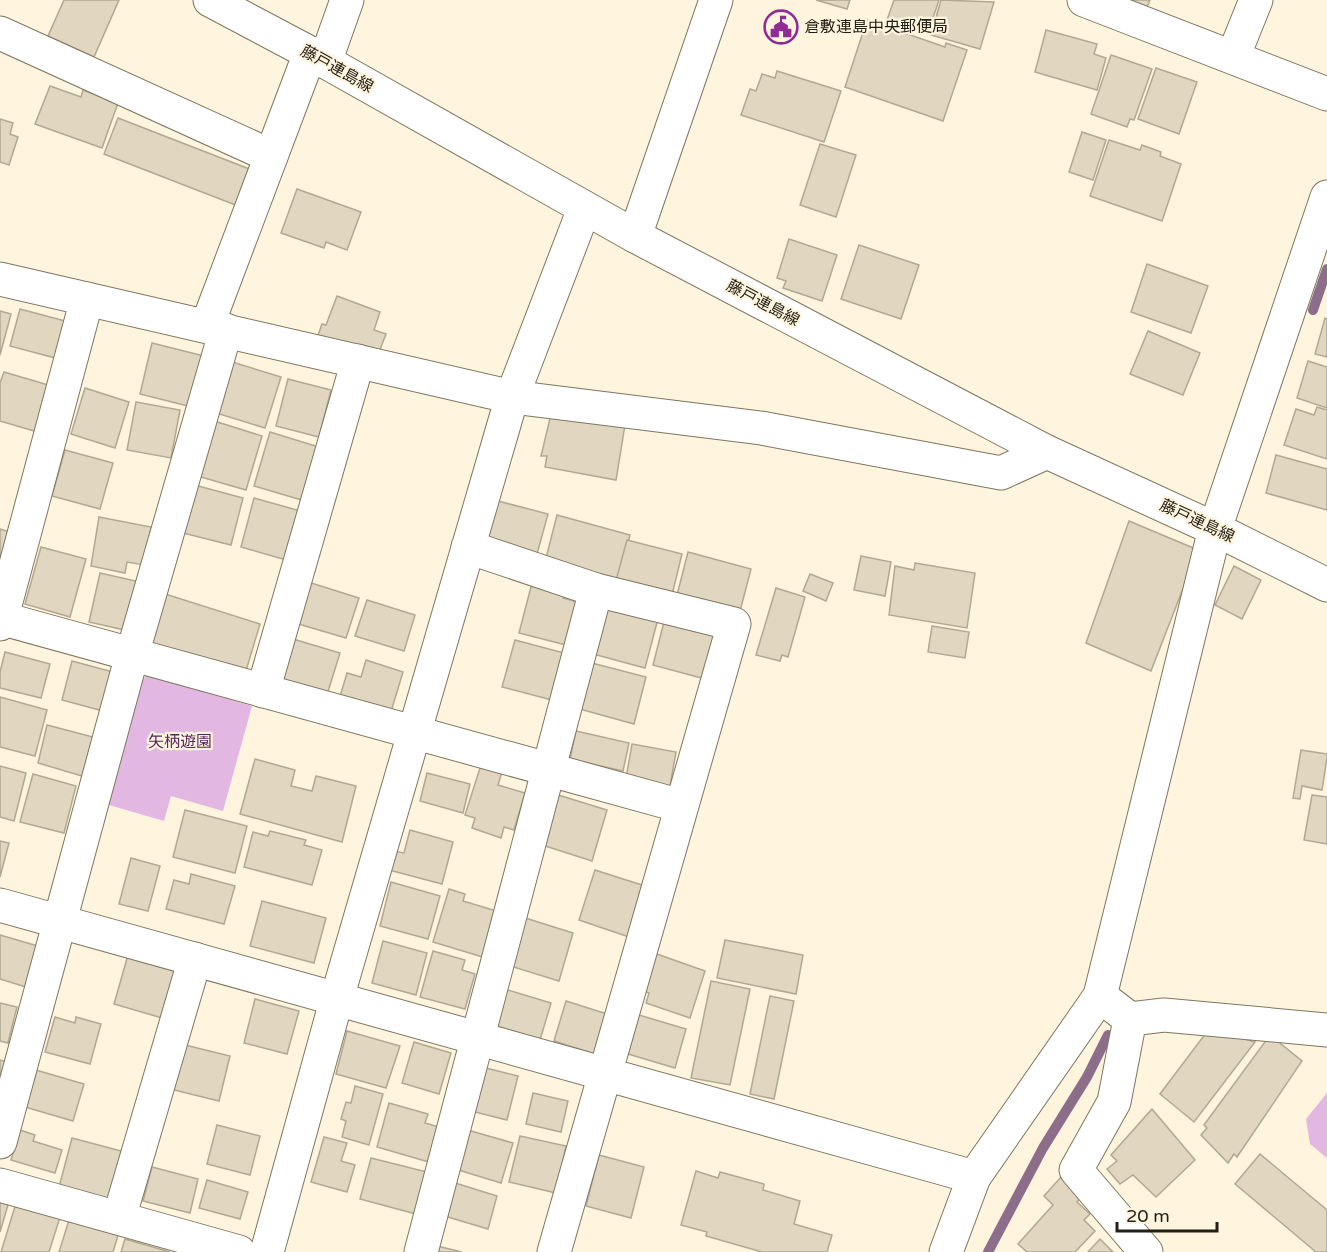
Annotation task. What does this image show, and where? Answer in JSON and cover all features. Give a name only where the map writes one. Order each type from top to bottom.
[{"type":"street","name":"藤戸連島線","points":[[210,0],[317,57],[584,209],[1047,452],[1215,529],[1327,585]]},
{"type":"street","points":[[0,1142],[58,921],[132,655],[216,328],[271,156],[346,0]]},
{"type":"street","points":[[635,236],[716,0]]},
{"type":"street","points":[[1084,0],[1327,94]]},
{"type":"street","points":[[1233,57],[1256,0]]},
{"type":"street","points":[[0,33],[271,156]]},
{"type":"street","points":[[946,1252],[974,1177],[1100,996],[1215,529],[1327,196]]},
{"type":"street","points":[[267,1252],[337,998],[512,397],[584,209]]},
{"type":"street","points":[[0,279],[512,397],[761,428],[1001,473],[1047,452]]},
{"type":"street","points":[[87,299],[0,620],[681,806]]},
{"type":"street","points":[[263,692],[358,361]]},
{"type":"street","points":[[468,547],[596,590],[734,624],[603,1072],[554,1252]]},
{"type":"street","points":[[421,1252],[596,590]]},
{"type":"street","points":[[0,905],[974,1177]]},
{"type":"street","points":[[119,1218],[195,959]]},
{"type":"street","points":[[1100,996],[1130,1019],[1164,1014],[1327,1030]]},
{"type":"street","points":[[1130,1019],[1114,1102],[1076,1170],[1146,1252]]},
{"type":"street","points":[[0,1185],[239,1252]]},
{"type":"green space","name":"矢柄遊園","points":[[147,675],[252,706],[223,811],[171,796],[164,821],[102,803],[135,687]]},
{"type":"green space","points":[[1327,1093],[1327,1158],[1310,1144],[1306,1119]]},
{"type":"building","points":[[64,0],[119,0],[94,57],[48,36]]},
{"type":"building","points":[[816,0],[850,0],[847,9]]},
{"type":"building","points":[[894,0],[939,0],[928,33],[887,20]]},
{"type":"building","points":[[941,0],[994,2],[980,49],[931,35]]},
{"type":"building","points":[[1130,0],[1150,0],[1147,7]]},
{"type":"building","points":[[867,20],[945,47],[946,43],[967,50],[943,121],[845,87]]},
{"type":"building","points":[[1046,30],[1097,44],[1094,54],[1106,58],[1097,90],[1035,72]]},
{"type":"building","points":[[1111,55],[1152,69],[1134,120],[1130,119],[1127,127],[1091,114]]},
{"type":"building","points":[[1156,68],[1197,82],[1179,134],[1138,119]]},
{"type":"building","points":[[777,71],[841,91],[824,142],[741,115],[750,89],[756,91],[762,74],[775,78]]},
{"type":"building","points":[[50,86],[81,97],[83,90],[118,103],[102,148],[35,124]]},
{"type":"building","points":[[118,118],[252,170],[238,206],[104,154]]},
{"type":"building","points":[[0,119],[13,123],[10,134],[18,137],[9,165],[0,162]]},
{"type":"building","points":[[1082,132],[1106,140],[1093,180],[1069,172]]},
{"type":"building","points":[[1109,140],[1140,150],[1142,145],[1161,152],[1160,156],[1181,164],[1162,221],[1090,196]]},
{"type":"building","points":[[820,144],[856,155],[836,217],[800,205]]},
{"type":"building","points":[[297,189],[361,212],[347,250],[326,242],[324,248],[281,233]]},
{"type":"building","points":[[789,239],[837,255],[822,301],[783,288],[786,281],[777,278]]},
{"type":"building","points":[[859,245],[919,265],[901,319],[841,299]]},
{"type":"building","points":[[1147,264],[1208,286],[1191,333],[1131,312]]},
{"type":"building","points":[[337,296],[380,312],[374,330],[386,334],[376,360],[317,338],[322,324],[326,325]]},
{"type":"building","points":[[20,309],[69,322],[59,359],[10,346]]},
{"type":"building","points":[[0,311],[11,314],[0,355]]},
{"type":"building","points":[[1325,318],[1327,319],[1327,357],[1315,354]]},
{"type":"building","points":[[1148,331],[1200,353],[1183,395],[1130,374]]},
{"type":"building","points":[[152,343],[204,356],[192,407],[140,394]]},
{"type":"building","points":[[229,361],[281,377],[265,428],[213,412]]},
{"type":"building","points":[[1308,361],[1327,367],[1327,408],[1297,398]]},
{"type":"building","points":[[4,372],[55,387],[41,433],[0,421],[0,383]]},
{"type":"building","points":[[288,379],[331,390],[319,437],[276,426]]},
{"type":"building","points":[[85,388],[129,402],[115,448],[71,434]]},
{"type":"building","points":[[136,402],[180,410],[171,458],[127,450]]},
{"type":"building","points":[[1317,407],[1327,410],[1327,459],[1284,445],[1296,409],[1314,415]]},
{"type":"building","points":[[551,414],[625,425],[616,480],[545,467],[547,456],[541,456]]},
{"type":"building","points":[[211,420],[262,436],[246,490],[194,475]]},
{"type":"building","points":[[270,432],[322,448],[305,501],[254,486]]},
{"type":"building","points":[[65,450],[113,463],[100,509],[52,496]]},
{"type":"building","points":[[1276,455],[1327,469],[1327,510],[1266,493]]},
{"type":"building","points":[[191,484],[243,498],[231,545],[179,532]]},
{"type":"building","points":[[254,498],[304,512],[290,561],[241,547]]},
{"type":"building","points":[[494,500],[548,514],[537,554],[484,540]]},
{"type":"building","points":[[557,515],[630,535],[617,586],[544,566]]},
{"type":"building","points":[[99,517],[151,527],[145,565],[127,562],[125,573],[91,566]]},
{"type":"building","points":[[1129,521],[1198,550],[1151,671],[1086,643]]},
{"type":"building","points":[[0,529],[13,533],[0,580]]},
{"type":"building","points":[[627,540],[682,554],[671,599],[615,584]]},
{"type":"building","points":[[41,547],[86,559],[70,617],[25,604]]},
{"type":"building","points":[[688,552],[751,569],[739,615],[676,599]]},
{"type":"building","points":[[861,556],[891,562],[885,596],[854,590]]},
{"type":"building","points":[[915,563],[975,573],[967,628],[889,615],[895,566],[914,570]]},
{"type":"building","points":[[1234,566],[1261,580],[1242,619],[1215,605]]},
{"type":"building","points":[[100,573],[140,582],[129,631],[89,622]]},
{"type":"building","points":[[810,574],[833,583],[826,601],[803,591]]},
{"type":"building","points":[[308,582],[359,598],[346,638],[295,623]]},
{"type":"building","points":[[532,583],[565,592],[563,598],[584,604],[574,647],[519,633]]},
{"type":"building","points":[[776,588],[805,597],[788,657],[782,655],[780,661],[756,655]]},
{"type":"building","points":[[162,593],[260,624],[245,674],[146,644]]},
{"type":"building","points":[[608,597],[660,611],[645,668],[593,654]]},
{"type":"building","points":[[367,600],[415,615],[404,651],[355,636]]},
{"type":"building","points":[[665,618],[718,632],[705,679],[653,665]]},
{"type":"building","points":[[932,626],[969,632],[965,658],[928,652]]},
{"type":"building","points":[[293,639],[340,653],[326,698],[279,683]]},
{"type":"building","points":[[515,640],[564,653],[552,700],[502,687]]},
{"type":"building","points":[[5,652],[50,664],[41,698],[0,688],[0,672]]},
{"type":"building","points":[[366,660],[403,672],[390,715],[339,700],[347,673],[361,677]]},
{"type":"building","points":[[72,661],[113,672],[103,711],[62,700]]},
{"type":"building","points":[[588,662],[646,677],[634,724],[576,708]]},
{"type":"building","points":[[0,697],[47,710],[35,756],[0,747]]},
{"type":"building","points":[[47,725],[93,737],[82,776],[38,763]]},
{"type":"building","points":[[576,731],[629,743],[623,771],[570,759]]},
{"type":"building","points":[[632,744],[676,752],[670,786],[626,778]]},
{"type":"building","points":[[1301,750],[1327,754],[1327,758],[1322,790],[1302,786],[1300,799],[1293,798]]},
{"type":"building","points":[[255,759],[295,770],[291,786],[312,791],[316,776],[356,786],[342,842],[240,814]]},
{"type":"building","points":[[481,765],[502,772],[498,785],[525,793],[514,830],[504,827],[501,838],[472,828],[475,818],[465,815]]},
{"type":"building","points":[[0,766],[26,773],[14,821],[0,817]]},
{"type":"building","points":[[427,773],[470,784],[463,813],[420,801]]},
{"type":"building","points":[[33,774],[76,786],[64,833],[20,822]]},
{"type":"building","points":[[555,794],[607,810],[592,861],[539,844]]},
{"type":"building","points":[[1312,795],[1327,797],[1327,844],[1304,840]]},
{"type":"building","points":[[185,810],[247,826],[235,873],[173,857]]},
{"type":"building","points":[[410,830],[453,842],[442,884],[389,870],[394,851],[404,853]]},
{"type":"building","points":[[270,831],[306,840],[304,845],[322,850],[312,885],[244,867],[253,832],[268,836]]},
{"type":"building","points":[[0,841],[9,843],[0,877]]},
{"type":"building","points":[[131,858],[160,866],[148,911],[119,904]]},
{"type":"building","points":[[595,870],[645,886],[629,937],[579,920]]},
{"type":"building","points":[[191,874],[235,886],[224,924],[166,909],[174,880],[189,884]]},
{"type":"building","points":[[391,882],[440,896],[428,939],[380,926]]},
{"type":"building","points":[[449,889],[465,894],[463,901],[500,912],[486,958],[433,942]]},
{"type":"building","points":[[262,901],[326,918],[314,963],[250,946]]},
{"type":"building","points":[[519,916],[573,933],[559,981],[504,964]]},
{"type":"building","points":[[0,935],[38,946],[26,987],[0,979]]},
{"type":"building","points":[[725,940],[803,955],[796,994],[717,978]]},
{"type":"building","points":[[383,941],[427,953],[416,995],[372,983]]},
{"type":"building","points":[[433,951],[465,960],[462,970],[475,974],[465,1009],[420,997]]},
{"type":"building","points":[[654,953],[705,971],[690,1018],[646,1003],[649,993],[642,990]]},
{"type":"building","points":[[128,955],[176,969],[162,1018],[114,1004]]},
{"type":"building","points":[[711,981],[750,989],[730,1085],[691,1078]]},
{"type":"building","points":[[505,989],[551,1003],[540,1040],[494,1025]]},
{"type":"building","points":[[770,996],[794,1001],[774,1099],[750,1094]]},
{"type":"building","points":[[255,999],[299,1011],[287,1054],[244,1043]]},
{"type":"building","points":[[566,1001],[607,1014],[595,1054],[554,1041]]},
{"type":"building","points":[[0,1003],[17,1007],[8,1043],[0,1041]]},
{"type":"building","points":[[639,1015],[686,1029],[675,1068],[628,1054]]},
{"type":"building","points":[[55,1017],[75,1023],[76,1017],[101,1024],[90,1064],[45,1052]]},
{"type":"building","points":[[1209,1029],[1255,1042],[1194,1122],[1160,1094]]},
{"type":"building","points":[[347,1031],[400,1046],[386,1088],[336,1074]]},
{"type":"building","points":[[1270,1035],[1302,1061],[1237,1157],[1234,1154],[1228,1163],[1201,1135],[1207,1128],[1204,1125]]},
{"type":"building","points":[[414,1042],[451,1053],[439,1094],[402,1083]]},
{"type":"building","points":[[181,1044],[230,1056],[219,1101],[170,1089]]},
{"type":"building","points":[[0,1060],[6,1062],[0,1084]]},
{"type":"building","points":[[482,1067],[518,1076],[507,1120],[471,1111]]},
{"type":"building","points":[[36,1070],[84,1084],[73,1121],[25,1107]]},
{"type":"building","points":[[355,1086],[383,1094],[369,1145],[342,1137],[346,1121],[341,1119],[346,1102],[351,1103]]},
{"type":"building","points":[[533,1093],[568,1101],[561,1132],[526,1124]]},
{"type":"building","points":[[389,1103],[428,1114],[425,1123],[439,1127],[429,1162],[377,1147]]},
{"type":"building","points":[[1152,1109],[1195,1160],[1156,1197],[1133,1175],[1120,1184],[1107,1169],[1117,1161],[1111,1155]]},
{"type":"building","points":[[217,1125],[260,1136],[250,1175],[207,1164]]},
{"type":"building","points":[[464,1129],[513,1143],[501,1183],[452,1168]]},
{"type":"building","points":[[20,1130],[35,1135],[33,1141],[62,1150],[55,1173],[11,1160]]},
{"type":"building","points":[[520,1136],[566,1146],[556,1193],[509,1182]]},
{"type":"building","points":[[324,1137],[347,1143],[341,1161],[355,1165],[347,1192],[311,1182]]},
{"type":"building","points":[[72,1138],[125,1152],[111,1206],[58,1191]]},
{"type":"building","points":[[1260,1154],[1327,1210],[1327,1252],[1316,1252],[1235,1184]]},
{"type":"building","points":[[599,1155],[644,1167],[631,1218],[586,1206]]},
{"type":"building","points":[[371,1158],[427,1172],[416,1214],[360,1199]]},
{"type":"building","points":[[152,1167],[198,1179],[190,1213],[143,1201]]},
{"type":"building","points":[[696,1171],[718,1178],[720,1172],[764,1184],[763,1190],[800,1201],[794,1224],[832,1235],[827,1252],[762,1252],[706,1236],[707,1232],[681,1225]]},
{"type":"building","points":[[1061,1177],[1082,1196],[1077,1202],[1090,1214],[1084,1220],[1095,1231],[1075,1252],[1027,1252],[1018,1244],[1053,1205],[1044,1196]]},
{"type":"building","points":[[207,1180],[248,1192],[240,1219],[199,1208]]},
{"type":"building","points":[[452,1182],[497,1196],[488,1229],[441,1215]]},
{"type":"building","points":[[17,1200],[61,1214],[49,1252],[1,1252]]},
{"type":"building","points":[[0,1202],[8,1205],[0,1232]]},
{"type":"building","points":[[70,1217],[119,1232],[113,1252],[59,1252]]},
{"type":"building","points":[[125,1239],[170,1252],[121,1252]]},
{"type":"building","points":[[1100,1239],[1113,1252],[1088,1252]]},
{"type":"building","points":[[437,1246],[462,1252],[436,1252]]},
{"type":"waterway","points":[[1313,310],[1327,269]]},
{"type":"waterway","points":[[988,1252],[1043,1148],[1087,1077],[1108,1035]]},
{"type":"place","name":"倉敷連島中央郵便局","points":[[781,27]]}]
